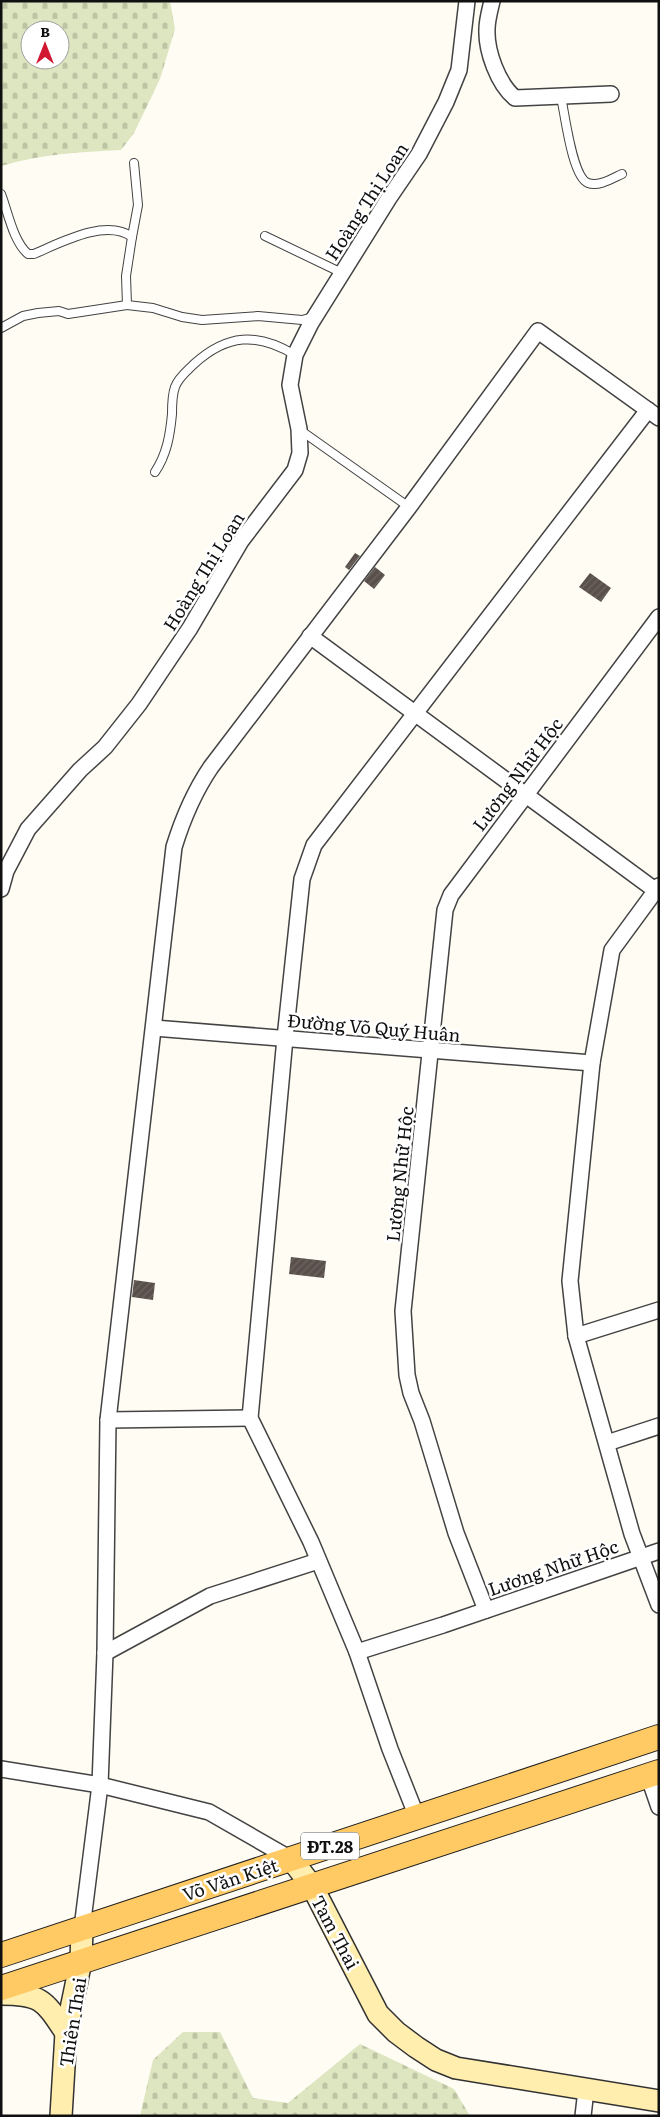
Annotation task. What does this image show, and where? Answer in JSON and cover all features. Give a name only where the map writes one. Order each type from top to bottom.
[{"type":"main road","name":"Võ Văn Kiệt","points":[[1,1954],[659,1737]]},
{"type":"main road","name":"Võ Văn Kiệt","points":[[1,1988],[653,1773]]},
{"type":"street","name":"Hoàng Thị Loan","points":[[1,889],[6,871],[28,829],[80,770],[105,747],[139,704],[190,628],[241,541],[295,470],[300,453],[298,429],[290,385],[297,350],[313,320],[389,198],[419,154],[446,102],[459,70],[467,1]]},
{"type":"street","points":[[492,1],[486,27],[488,46],[507,92],[518,100],[611,94]]},
{"type":"street","points":[[82,1928],[100,1785],[105,1653],[108,1420],[174,847],[184,816],[211,767],[409,507],[538,331],[653,414],[415,714],[314,845],[302,879],[285,1038],[250,1418],[311,1542],[357,1652],[390,1749],[417,1817]]},
{"type":"street","name":"Lương Nhữ Hộc","points":[[659,617],[451,895],[445,910],[404,1312],[407,1375],[456,1533],[486,1610],[659,1551]]},
{"type":"street","points":[[310,636],[526,795],[657,888],[612,950],[592,1063],[570,1281],[576,1336],[632,1534],[659,1605]]},
{"type":"street","name":"Đường Võ Quý Huân","points":[[154,1028],[592,1063]]},
{"type":"street","points":[[576,1336],[659,1310]]},
{"type":"street","points":[[108,1420],[250,1418]]},
{"type":"street","points":[[607,1443],[659,1426]]},
{"type":"street","points":[[105,1653],[210,1596],[318,1561]]},
{"type":"street","points":[[357,1652],[486,1610]]},
{"type":"street","name":"Tam Thai","points":[[1,1769],[100,1785],[209,1812],[291,1859],[312,1886],[378,2014],[396,2032],[436,2060],[456,2068],[659,2101]]},
{"type":"street","points":[[653,1773],[659,1807]]},
{"type":"street","name":"Thiên Thai","points":[[61,2116],[66,2033],[81,1961],[82,1928]]},
{"type":"street","points":[[1,1994],[26,1994],[48,2005],[66,2033]]},
{"type":"street","points":[[583,2116],[586,2090]]},
{"type":"lane","points":[[561,97],[572,152],[580,175],[584,180],[596,184],[622,174]]},
{"type":"lane","points":[[127,304],[126,276],[138,205],[134,164]]},
{"type":"lane","points":[[1,194],[13,229],[28,254],[34,254],[88,232],[120,231],[132,237]]},
{"type":"lane","points":[[265,236],[342,274]]},
{"type":"lane","points":[[1,328],[23,316],[38,313],[59,311],[68,314],[127,304],[153,308],[182,317],[202,320],[258,316],[313,320]]},
{"type":"lane","points":[[155,472],[162,462],[167,446],[175,387],[184,374],[201,358],[215,348],[241,339],[270,342],[297,350]]},
{"type":"lane","points":[[298,429],[409,507]]},
{"type":"green space","points":[[1,1],[170,1],[175,29],[160,79],[134,133],[121,150],[46,156],[1,166]]},
{"type":"green space","points":[[183,2032],[220,2032],[253,2098],[288,2103],[360,2044],[454,2089],[470,2116],[140,2116],[153,2060]]},
{"type":"building","points":[[355,553],[360,556],[349,570],[345,567]]},
{"type":"building","points":[[375,567],[385,575],[374,589],[364,581]]},
{"type":"building","points":[[590,573],[611,588],[601,602],[579,587]]},
{"type":"building","points":[[291,1257],[326,1261],[324,1278],[289,1274]]},
{"type":"building","points":[[134,1280],[155,1283],[153,1300],[132,1297]]}]
